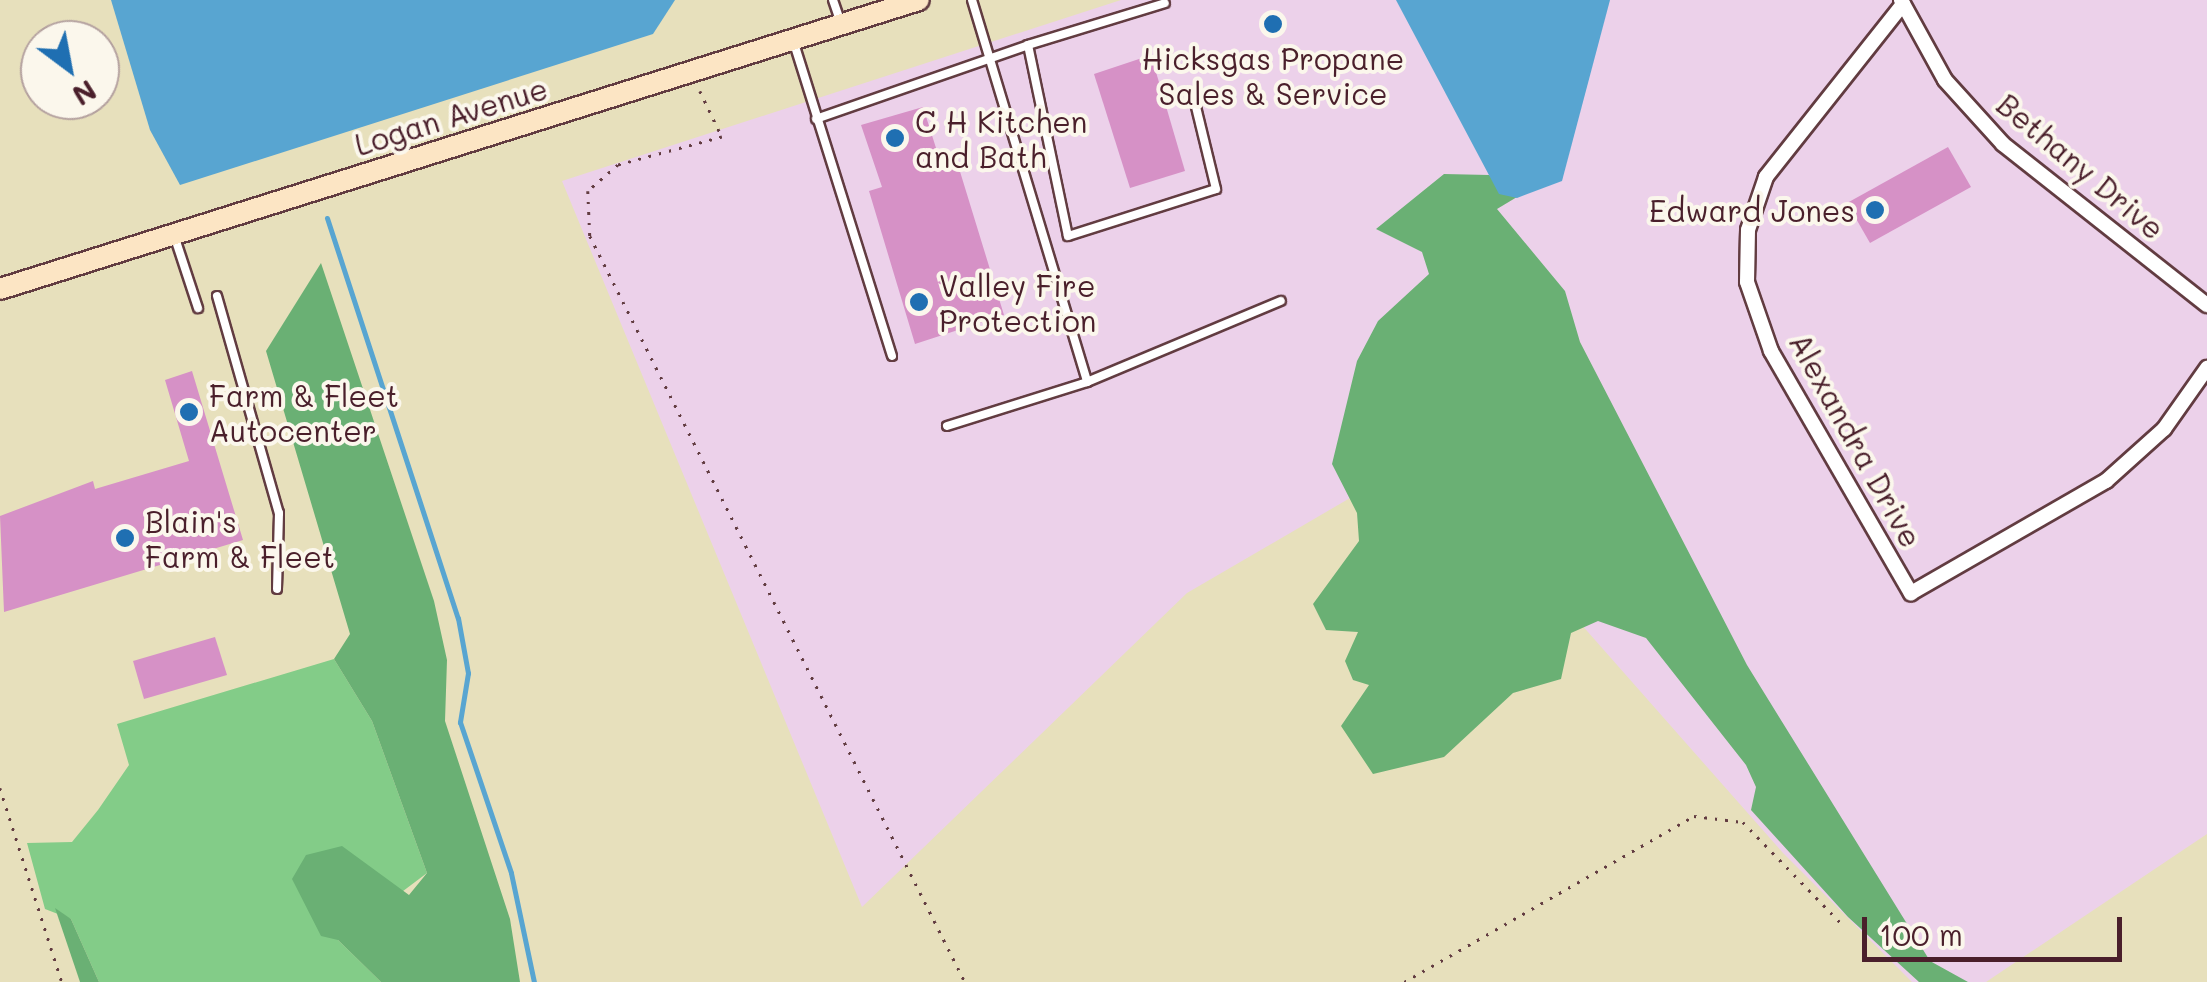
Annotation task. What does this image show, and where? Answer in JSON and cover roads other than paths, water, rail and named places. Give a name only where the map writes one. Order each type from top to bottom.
[{"type":"main road","name":"Logan Avenue","points":[[0,289],[920,0]]},
{"type":"street","name":"Bethany Drive","points":[[1902,1],[1946,80],[2004,144],[2207,306]]},
{"type":"street","name":"Alexandra Drive","points":[[1902,1],[1766,177],[1748,230],[1746,282],[1771,352],[1911,593],[2106,481],[2164,429],[2207,368]]},
{"type":"lane","points":[[834,0],[841,24]]},
{"type":"lane","points":[[972,0],[1087,382]]},
{"type":"lane","points":[[816,118],[987,55],[1165,3]]},
{"type":"lane","points":[[793,40],[892,356]]},
{"type":"lane","points":[[1028,45],[1068,236],[1216,189],[1196,107]]},
{"type":"lane","points":[[174,234],[198,308]]},
{"type":"lane","points":[[217,296],[279,513],[278,589]]},
{"type":"lane","points":[[947,426],[1087,382],[1280,300]]},
{"type":"water","points":[[111,0],[675,0],[653,34],[180,185],[150,130]]},
{"type":"water","points":[[1396,0],[1610,0],[1562,181],[1517,198],[1499,194]]},
{"type":"waterway","points":[[327,218],[458,618],[468,673],[460,722],[511,873],[534,982]]},
{"type":"place","name":"Hicksgas Propane Sales & Service","points":[[1273,24]]},
{"type":"place","name":"C H Kitchen and Bath","points":[[895,138]]},
{"type":"place","name":"Edward Jones","points":[[1875,210]]},
{"type":"place","name":"Valley Fire Protection","points":[[919,302]]},
{"type":"place","name":"Farm & Fleet Autocenter","points":[[189,412]]},
{"type":"place","name":"Blain's Farm & Fleet","points":[[125,538]]}]
